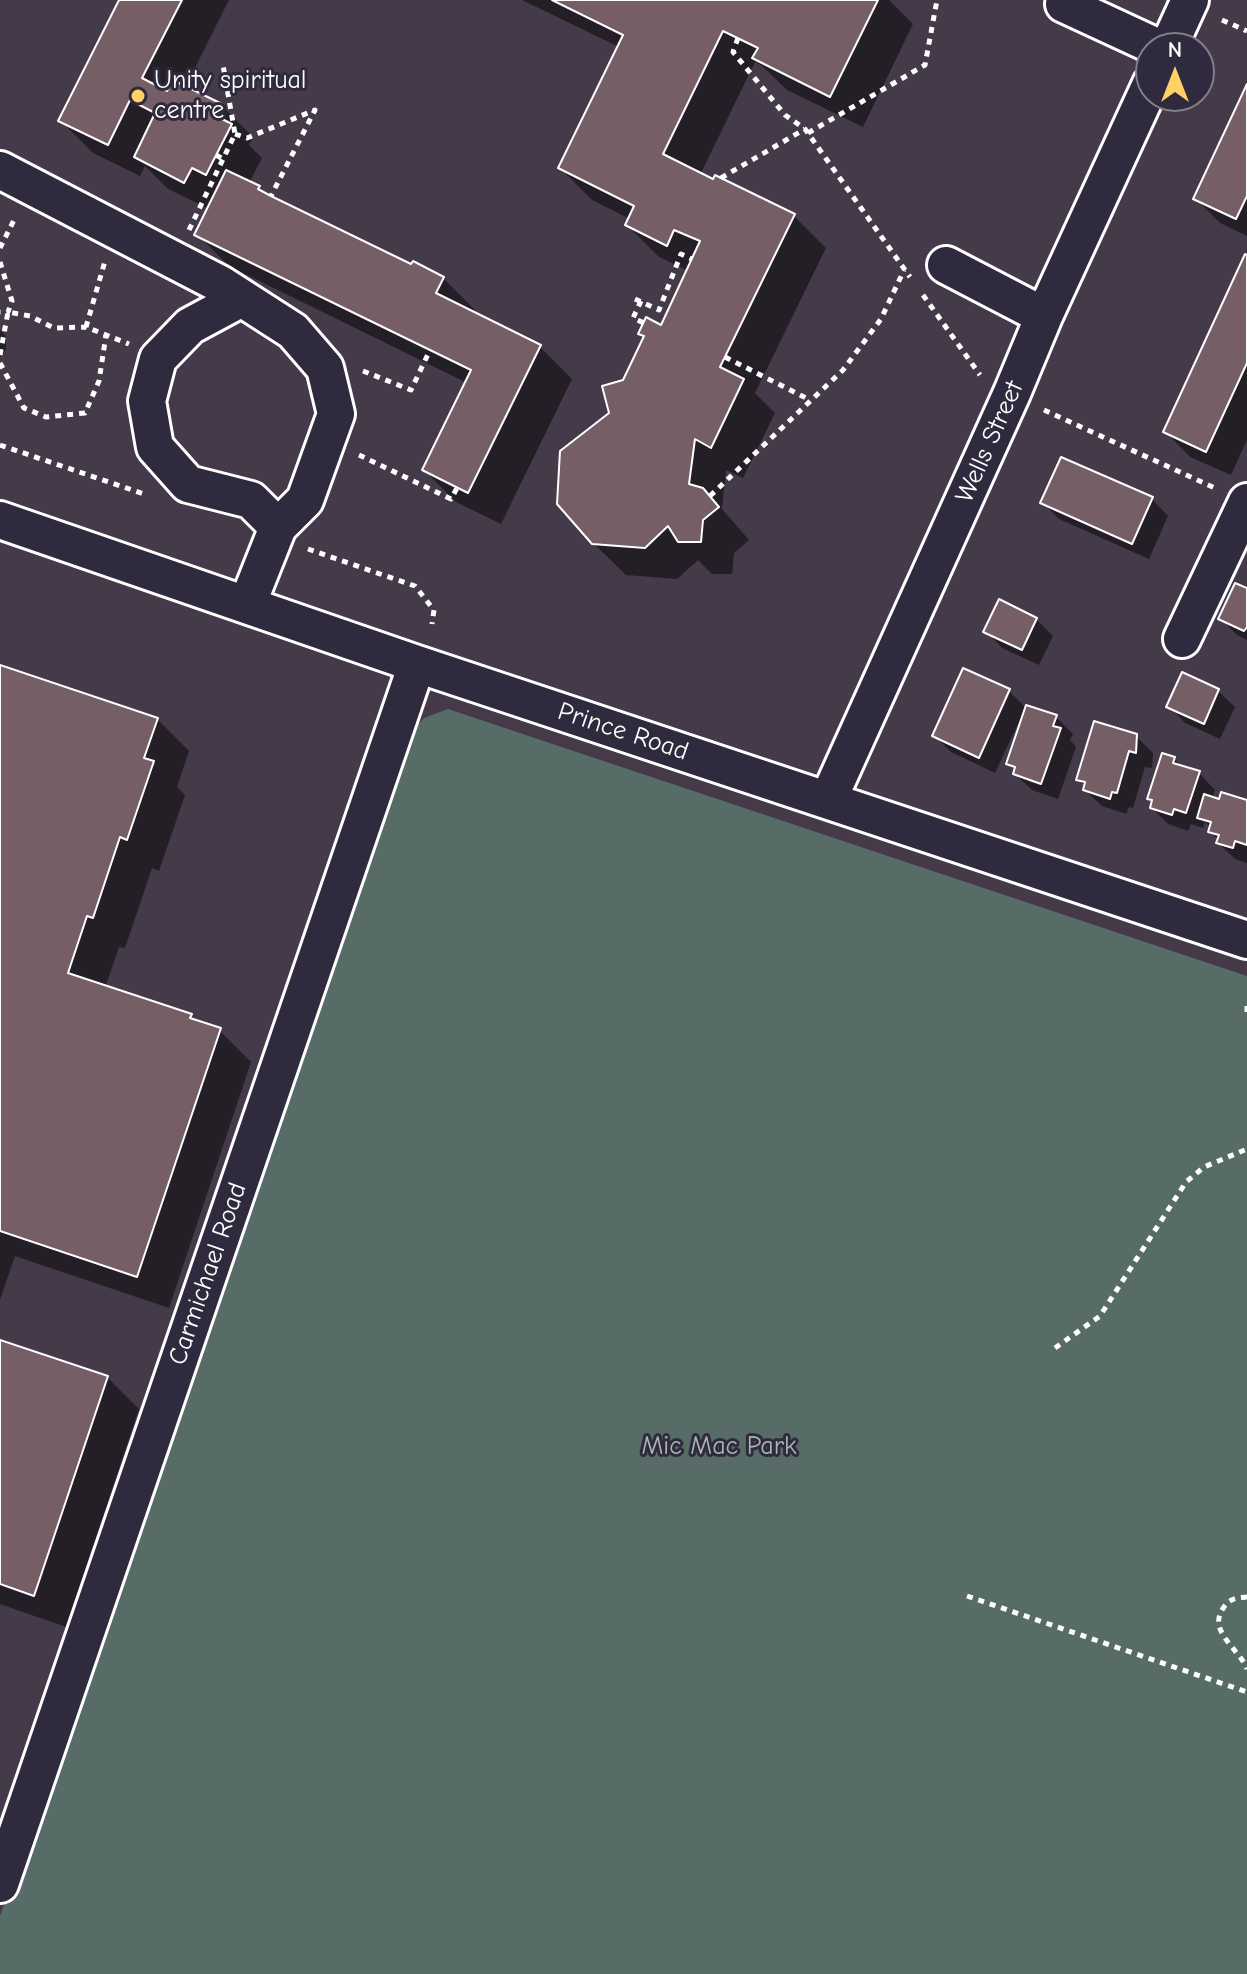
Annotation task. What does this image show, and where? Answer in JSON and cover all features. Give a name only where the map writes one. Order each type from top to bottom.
[{"type":"street","points":[[1175,32],[1190,0]]},
{"type":"street","points":[[1064,4],[1135,37]]},
{"type":"street","name":"Wells Street","points":[[828,800],[1138,112]]},
{"type":"street","points":[[0,170],[220,284],[293,331],[325,368],[336,414],[305,500],[278,527],[247,605]]},
{"type":"street","points":[[946,265],[1044,316]]},
{"type":"street","points":[[242,298],[190,326],[158,359],[147,401],[155,447],[188,484],[251,500],[278,527]]},
{"type":"street","points":[[1182,639],[1247,502]]},
{"type":"street","name":"Prince Road","points":[[0,520],[417,664],[1247,940]]},
{"type":"street","name":"Carmichael Road","points":[[0,1884],[417,664]]},
{"type":"path","points":[[721,178],[925,65],[937,0]]},
{"type":"path","points":[[1222,20],[1247,31]]},
{"type":"path","points":[[738,38],[733,52],[785,115],[806,131],[913,281]]},
{"type":"path","points":[[187,234],[235,134],[223,65]]},
{"type":"path","points":[[235,134],[247,138],[315,110],[271,196]]},
{"type":"path","points":[[216,155],[223,159]]},
{"type":"path","points":[[0,248],[15,218]]},
{"type":"path","points":[[86,327],[108,252]]},
{"type":"path","points":[[644,323],[633,318],[638,300],[659,310],[681,254],[692,259]]},
{"type":"path","points":[[0,262],[12,301],[0,355]]},
{"type":"path","points":[[710,496],[843,370],[881,319],[905,269]]},
{"type":"path","points":[[922,293],[980,375]]},
{"type":"path","points":[[0,312],[30,316],[54,328],[86,327],[106,335],[99,381],[85,413],[46,417],[24,408],[0,363]]},
{"type":"path","points":[[359,369],[411,390],[430,350]]},
{"type":"path","points":[[725,357],[811,400]]},
{"type":"path","points":[[1041,409],[1247,502]]},
{"type":"path","points":[[351,452],[451,499],[457,488]]},
{"type":"path","points":[[1247,1006],[1247,1018]]},
{"type":"path","points":[[1055,1348],[1100,1316],[1186,1182],[1204,1167],[1247,1149]]},
{"type":"path","points":[[967,1596],[1247,1692]]},
{"type":"path","points":[[1247,1597],[1229,1601],[1219,1618],[1220,1632],[1243,1659],[1247,1669]]},
{"type":"green space","name":"Mic Mac Park","points":[[448,709],[1247,976],[1247,1974],[0,1974],[0,1916],[405,739],[424,718]]},
{"type":"building","name":"Unity spiritual centre","points":[[119,0],[182,0],[142,78],[167,91],[173,80],[222,104],[216,116],[232,124],[206,175],[192,168],[184,183],[134,157],[155,113],[130,100],[108,145],[58,121]]},
{"type":"building","points":[[552,0],[878,0],[830,97],[752,58],[758,48],[723,31],[663,154],[713,179],[715,175],[795,214],[720,367],[744,379],[711,448],[695,439],[689,484],[703,488],[719,507],[703,520],[701,542],[678,542],[668,526],[645,548],[592,544],[557,504],[560,451],[609,413],[602,386],[623,380],[644,336],[638,334],[646,317],[661,325],[700,241],[674,230],[667,246],[625,225],[634,206],[558,168],[623,35]]},
{"type":"building","points":[[1247,84],[1247,196],[1236,219],[1193,199]]},
{"type":"building","points":[[226,170],[260,186],[258,189],[271,196],[444,277],[436,293],[541,345],[468,493],[422,470],[471,370],[194,235]]},
{"type":"building","points":[[1245,254],[1247,363],[1206,452],[1163,432]]},
{"type":"building","points":[[1061,457],[1153,497],[1132,544],[1040,503]]},
{"type":"building","points":[[1235,583],[1247,588],[1247,627],[1244,631],[1218,619]]},
{"type":"building","points":[[999,599],[1037,618],[1022,650],[983,632]]},
{"type":"building","points":[[0,665],[158,718],[144,758],[154,761],[127,840],[120,837],[93,918],[87,916],[68,973],[192,1014],[190,1018],[221,1028],[137,1277],[0,1231]]},
{"type":"building","points":[[963,668],[1010,689],[979,758],[932,736]]},
{"type":"building","points":[[1182,672],[1219,689],[1204,724],[1166,707]]},
{"type":"building","points":[[1026,705],[1057,715],[1053,726],[1061,728],[1041,784],[1013,774],[1015,767],[1006,764]]},
{"type":"building","points":[[1094,721],[1137,734],[1136,753],[1129,751],[1117,793],[1112,792],[1110,799],[1083,790],[1085,782],[1076,780]]},
{"type":"building","points":[[1162,753],[1175,757],[1173,763],[1200,771],[1186,813],[1174,809],[1172,815],[1150,808],[1152,800],[1147,799]]},
{"type":"building","points":[[1221,792],[1247,800],[1247,845],[1235,841],[1233,848],[1216,843],[1219,835],[1208,832],[1211,822],[1197,818],[1204,794],[1219,799]]},
{"type":"building","points":[[0,1340],[108,1376],[34,1596],[0,1584]]},
{"type":"place","name":"Unity spiritual centre","points":[[138,96]]}]
